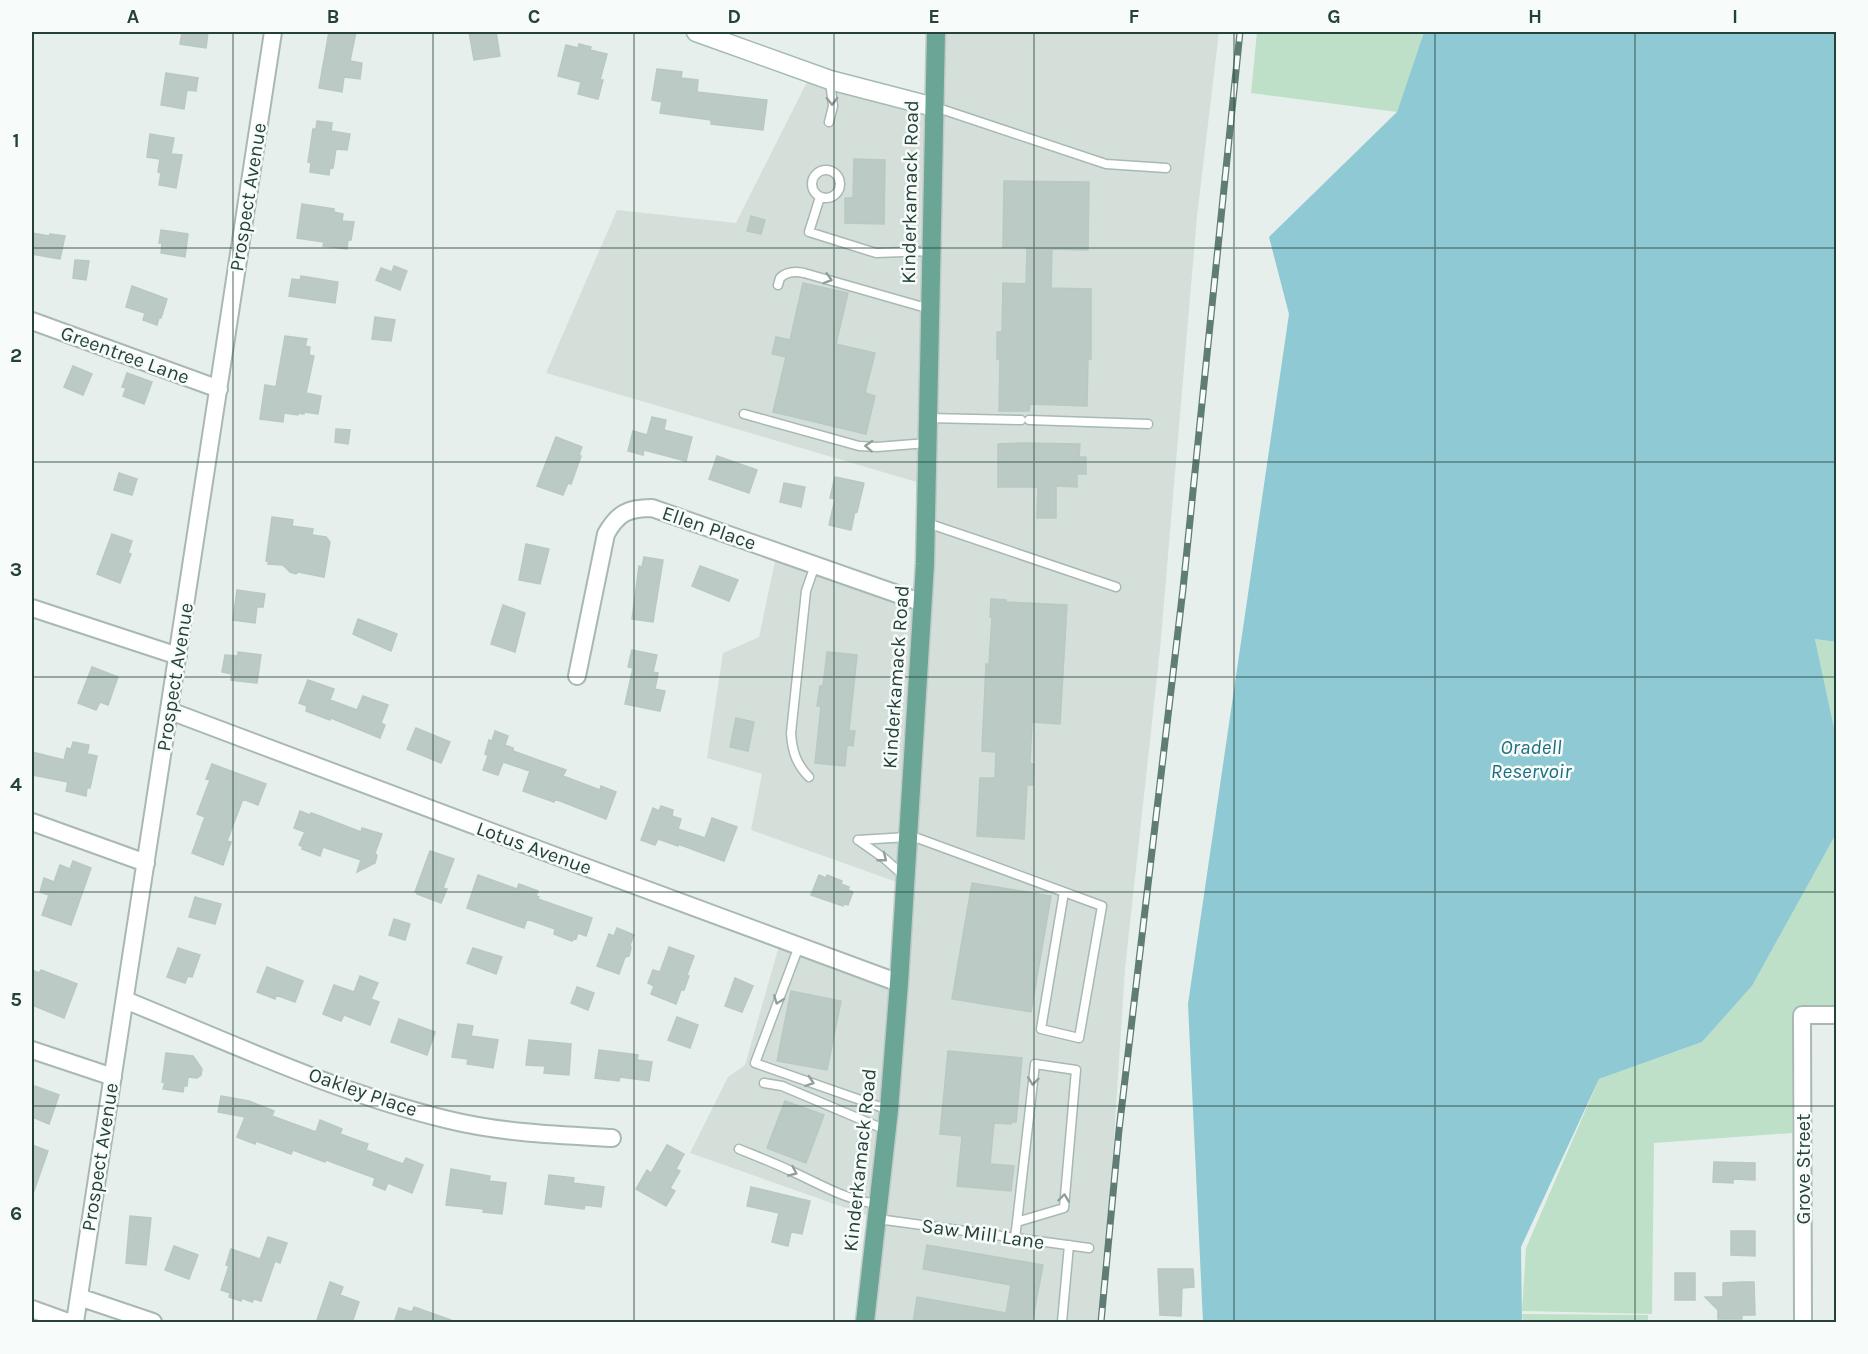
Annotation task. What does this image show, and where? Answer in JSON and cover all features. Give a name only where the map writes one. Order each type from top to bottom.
[{"type":"main road","name":"Kinderkamack Road","points":[[865,1323],[887,1130],[900,983],[923,603],[936,32]]},
{"type":"street","name":"Prospect Avenue","points":[[75,1323],[273,32]]},
{"type":"street","points":[[696,32],[830,80],[934,107]]},
{"type":"street","name":"Greentree Lane","points":[[32,321],[219,389]]},
{"type":"street","name":"Ellen Place","points":[[578,676],[606,534],[612,522],[623,513],[637,508],[652,508],[923,603]]},
{"type":"street","points":[[32,608],[178,656]]},
{"type":"street","name":"Lotus Avenue","points":[[170,711],[900,983]]},
{"type":"street","points":[[32,822],[146,863]]},
{"type":"street","name":"Oakley Place","points":[[125,1000],[327,1082],[399,1107],[484,1128],[612,1138]]},
{"type":"street","name":"Grove Street","points":[[1803,1323],[1802,1015],[1836,1015]]},
{"type":"street","points":[[32,1050],[113,1077]]},
{"type":"street","points":[[79,1297],[153,1323]]},
{"type":"street","points":[[32,1309],[68,1323]]},
{"type":"lane","points":[[829,122],[833,106],[830,80]]},
{"type":"lane","points":[[934,107],[1106,164],[1166,168]]},
{"type":"lane","points":[[820,197],[809,232],[876,253],[931,251]]},
{"type":"lane","points":[[778,285],[780,278],[786,273],[804,273],[930,310]]},
{"type":"lane","points":[[744,414],[859,446],[928,443]]},
{"type":"lane","points":[[928,418],[1148,424]]},
{"type":"lane","points":[[926,522],[1116,586]]},
{"type":"lane","points":[[808,777],[798,764],[791,746],[791,733],[806,591],[815,565]]},
{"type":"lane","points":[[906,879],[885,859],[858,840],[908,836],[1065,892],[1102,906],[1079,1038],[1041,1029],[1065,892]]},
{"type":"lane","points":[[799,946],[755,1063],[889,1110]]},
{"type":"lane","points":[[1015,1238],[1035,1064],[1076,1070],[1064,1208],[1017,1222]]},
{"type":"lane","points":[[764,1083],[782,1086],[887,1130]]},
{"type":"lane","name":"Saw Mill Lane","points":[[739,1149],[847,1197],[866,1203],[878,1212],[1015,1238],[1089,1248]]},
{"type":"lane","points":[[1062,1323],[1069,1245]]},
{"type":"shaded area","points":[[936,32],[1219,32],[1197,216],[1160,649],[1125,969],[1102,1322],[865,1322],[877,1219],[690,1153],[728,1077],[745,1065],[781,939],[899,982],[905,885],[751,830],[762,774],[707,758],[723,653],[759,637],[777,552],[923,603],[927,485],[546,373],[617,210],[736,223],[811,74],[934,107]]},
{"type":"green space","points":[[1257,32],[1424,32],[1397,112],[1251,93]]},
{"type":"green space","points":[[1815,639],[1836,642],[1836,737]]},
{"type":"green space","points":[[1836,834],[1836,1015],[1802,1015],[1793,1010],[1792,1133],[1654,1143],[1652,1314],[1522,1311],[1526,1248],[1599,1079],[1702,1042],[1752,986]]},
{"type":"green space","points":[[1522,1314],[1648,1315],[1648,1322],[1523,1322]]},
{"type":"water","name":"Oradell Reservoir","points":[[1424,32],[1836,32],[1836,642],[1815,639],[1836,737],[1836,834],[1752,986],[1702,1042],[1599,1079],[1521,1247],[1522,1322],[1203,1322],[1188,1004],[1289,314],[1269,237],[1397,112]]},
{"type":"building","points":[[182,32],[208,32],[206,48],[180,44]]},
{"type":"building","points":[[329,32],[356,32],[350,61],[362,63],[360,79],[344,77],[342,92],[319,88]]},
{"type":"building","points":[[469,32],[496,32],[500,56],[474,60]]},
{"type":"building","points":[[579,44],[591,47],[590,50],[607,54],[598,99],[578,94],[581,82],[558,76],[566,45],[578,48]]},
{"type":"building","points":[[657,69],[682,72],[681,78],[698,80],[697,92],[767,100],[763,130],[711,124],[711,120],[660,113],[662,102],[652,100]]},
{"type":"building","points":[[166,73],[198,78],[196,91],[187,90],[184,109],[161,105]]},
{"type":"building","points":[[317,121],[332,123],[331,131],[350,134],[347,150],[336,149],[333,168],[330,167],[329,175],[310,172],[311,163],[308,162],[313,129],[316,129]]},
{"type":"building","points":[[150,134],[174,138],[171,154],[182,155],[176,188],[159,185],[160,159],[147,157]]},
{"type":"building","points":[[854,159],[885,160],[884,224],[845,223],[845,198],[853,198]]},
{"type":"building","points":[[1004,181],[1089,182],[1088,250],[1052,249],[1051,288],[1091,289],[1091,359],[1088,359],[1087,406],[1030,404],[1029,411],[999,411],[1000,359],[997,359],[997,332],[1002,332],[1003,283],[1026,284],[1027,247],[1003,247]]},
{"type":"building","points":[[302,204],[334,209],[334,212],[343,214],[342,221],[354,222],[347,249],[323,246],[324,242],[297,238]]},
{"type":"building","points":[[751,216],[765,220],[761,234],[747,231]]},
{"type":"building","points":[[161,230],[188,234],[185,257],[161,253],[162,243],[159,243]]},
{"type":"building","points":[[32,233],[65,236],[60,259],[32,254]]},
{"type":"building","points":[[75,260],[89,261],[86,280],[73,278]]},
{"type":"building","points":[[394,266],[407,271],[400,290],[376,280],[381,268],[392,272]]},
{"type":"building","points":[[301,276],[338,282],[335,303],[289,296],[292,279],[300,280]]},
{"type":"building","points":[[803,283],[848,293],[836,344],[875,353],[865,393],[875,396],[866,434],[773,412],[786,357],[772,354],[776,337],[790,340]]},
{"type":"building","points":[[132,286],[167,299],[157,325],[143,320],[145,313],[126,307]]},
{"type":"building","points":[[375,317],[395,320],[391,341],[372,339]]},
{"type":"building","points":[[285,336],[307,339],[305,346],[310,347],[309,355],[314,356],[306,393],[321,396],[318,414],[284,413],[283,422],[260,419],[265,385],[276,387]]},
{"type":"building","points":[[73,366],[92,374],[83,395],[64,387]]},
{"type":"building","points":[[127,373],[152,382],[144,404],[123,396],[126,388],[122,387]]},
{"type":"building","points":[[652,417],[666,420],[664,430],[692,437],[686,461],[644,450],[643,455],[628,451],[633,431],[647,435]]},
{"type":"building","points":[[336,429],[350,430],[348,444],[335,442]]},
{"type":"building","points":[[556,437],[582,447],[571,484],[568,483],[563,495],[537,486]]},
{"type":"building","points":[[998,444],[1080,444],[1079,457],[1086,457],[1086,474],[1077,474],[1077,487],[1056,486],[1056,518],[1037,518],[1038,487],[998,487]]},
{"type":"building","points":[[717,456],[757,470],[749,493],[709,479]]},
{"type":"building","points":[[119,473],[137,479],[132,495],[114,490]]},
{"type":"building","points":[[835,477],[864,483],[851,530],[829,525],[835,499],[830,498]]},
{"type":"building","points":[[784,483],[805,487],[801,507],[780,502]]},
{"type":"building","points":[[272,517],[293,520],[292,526],[313,529],[312,535],[326,537],[330,542],[324,577],[298,572],[296,574],[283,565],[268,564],[269,561],[266,561]]},
{"type":"building","points":[[112,534],[132,541],[128,553],[131,554],[120,583],[97,574]]},
{"type":"building","points":[[526,544],[549,549],[540,584],[519,580]]},
{"type":"building","points":[[644,557],[663,560],[653,622],[632,619],[639,566],[642,567]]},
{"type":"building","points":[[700,566],[738,580],[729,601],[692,586]]},
{"type":"building","points":[[237,590],[265,594],[263,607],[257,607],[255,623],[233,620]]},
{"type":"building","points":[[991,599],[1006,600],[1006,602],[1067,605],[1060,724],[1032,722],[1030,764],[1034,764],[1033,785],[1027,785],[1024,839],[977,836],[980,778],[995,778],[996,752],[982,751],[986,664],[989,664],[992,617],[990,617]]},
{"type":"building","points":[[503,605],[525,613],[515,652],[491,644]]},
{"type":"building","points":[[358,619],[397,634],[391,651],[353,634]]},
{"type":"building","points":[[632,650],[657,655],[653,672],[658,673],[655,689],[665,691],[660,711],[625,704],[633,668],[628,667]]},
{"type":"building","points":[[238,652],[261,655],[257,683],[231,680],[232,674],[222,672],[225,655],[238,656]]},
{"type":"building","points":[[827,652],[857,655],[849,731],[855,731],[853,746],[847,745],[845,766],[815,763],[821,706],[817,706],[820,686],[823,686]]},
{"type":"building","points":[[92,667],[118,677],[108,705],[100,702],[96,710],[78,703]]},
{"type":"building","points":[[308,680],[334,689],[330,700],[357,710],[363,696],[388,705],[381,723],[385,725],[380,738],[331,718],[330,720],[306,711],[307,706],[299,703]]},
{"type":"building","points":[[736,718],[754,722],[748,751],[730,747]]},
{"type":"building","points":[[416,728],[450,742],[441,763],[407,749]]},
{"type":"building","points":[[495,731],[508,736],[505,745],[513,748],[513,751],[566,770],[563,776],[600,790],[601,786],[616,792],[606,819],[555,799],[554,802],[523,791],[530,771],[503,762],[498,775],[483,770],[488,756],[485,754],[489,740],[492,741]]},
{"type":"building","points":[[73,742],[89,745],[87,754],[97,756],[86,796],[66,791],[68,782],[32,775],[32,752],[64,760],[67,748],[71,749]]},
{"type":"building","points":[[212,764],[266,784],[258,805],[243,799],[227,841],[231,842],[223,865],[192,853],[205,817],[197,814],[210,780],[206,779]]},
{"type":"building","points":[[661,806],[673,810],[672,816],[681,819],[678,829],[705,838],[712,818],[737,827],[724,861],[678,844],[678,846],[658,839],[655,845],[641,840],[653,808],[659,811]]},
{"type":"building","points":[[300,811],[361,832],[362,828],[382,834],[375,853],[377,856],[375,863],[357,872],[361,860],[323,847],[320,856],[302,849],[303,847],[299,845],[305,832],[294,828]]},
{"type":"building","points":[[430,851],[454,859],[443,888],[447,889],[441,903],[415,892]]},
{"type":"building","points":[[73,861],[91,868],[71,925],[42,915],[49,895],[40,892],[44,878],[54,882],[60,865],[70,869]]},
{"type":"building","points":[[478,875],[517,889],[519,884],[538,891],[536,896],[539,897],[538,899],[592,918],[586,936],[578,933],[576,939],[572,941],[554,934],[555,929],[527,919],[524,928],[467,908]]},
{"type":"building","points":[[819,875],[826,878],[827,875],[842,881],[841,884],[849,887],[848,890],[853,892],[848,905],[843,904],[843,906],[811,895]]},
{"type":"building","points":[[972,883],[1051,896],[1031,1012],[952,999]]},
{"type":"building","points":[[195,897],[221,904],[215,924],[189,917]]},
{"type":"building","points":[[394,919],[410,924],[405,940],[389,935]]},
{"type":"building","points":[[617,928],[634,935],[629,956],[625,957],[619,974],[597,966],[609,934],[614,936]]},
{"type":"building","points":[[669,947],[694,956],[684,990],[681,990],[676,1004],[651,994],[654,986],[648,983],[653,970],[660,972]]},
{"type":"building","points":[[178,948],[200,955],[192,977],[188,976],[185,983],[167,977]]},
{"type":"building","points":[[473,948],[502,957],[496,974],[467,963]]},
{"type":"building","points":[[267,967],[303,981],[295,1002],[276,995],[275,999],[257,992]]},
{"type":"building","points":[[32,970],[39,973],[41,970],[77,984],[64,1018],[32,1005]]},
{"type":"building","points":[[360,976],[378,983],[371,999],[379,1002],[370,1025],[344,1015],[341,1021],[323,1014],[334,985],[354,992]]},
{"type":"building","points":[[735,978],[753,986],[742,1012],[725,1006]]},
{"type":"building","points":[[577,987],[594,993],[588,1010],[571,1003]]},
{"type":"building","points":[[791,991],[841,1001],[827,1070],[777,1061]]},
{"type":"building","points":[[677,1017],[698,1025],[690,1048],[668,1040]]},
{"type":"building","points":[[399,1019],[435,1032],[427,1055],[391,1042]]},
{"type":"building","points":[[458,1024],[473,1026],[471,1036],[498,1040],[493,1068],[467,1064],[468,1059],[452,1057]]},
{"type":"building","points":[[529,1040],[571,1044],[569,1075],[544,1073],[545,1066],[526,1065]]},
{"type":"building","points":[[599,1050],[638,1055],[637,1060],[652,1062],[649,1081],[620,1077],[619,1081],[595,1078]]},
{"type":"building","points":[[948,1051],[1022,1058],[1016,1122],[994,1123],[990,1164],[1014,1166],[1011,1191],[957,1186],[962,1136],[940,1134]]},
{"type":"building","points":[[166,1053],[193,1056],[202,1069],[201,1075],[197,1078],[188,1077],[187,1086],[184,1086],[183,1092],[163,1089]]},
{"type":"building","points":[[32,1085],[59,1095],[49,1124],[32,1117]]},
{"type":"building","points":[[221,1096],[249,1101],[274,1111],[272,1116],[316,1132],[320,1120],[342,1129],[340,1134],[368,1144],[366,1150],[403,1164],[406,1158],[423,1165],[412,1193],[388,1183],[385,1190],[373,1185],[375,1178],[326,1160],[325,1162],[293,1150],[291,1154],[256,1141],[255,1144],[237,1137],[245,1117],[218,1112]]},
{"type":"building","points":[[785,1101],[824,1115],[806,1163],[767,1148]]},
{"type":"building","points":[[32,1145],[48,1151],[34,1191],[32,1191]]},
{"type":"building","points":[[667,1145],[684,1154],[676,1169],[680,1171],[670,1188],[675,1191],[666,1206],[636,1189],[647,1170],[651,1173]]},
{"type":"building","points":[[1714,1162],[1755,1163],[1755,1180],[1733,1179],[1733,1183],[1713,1182]]},
{"type":"building","points":[[451,1169],[490,1176],[489,1181],[506,1183],[502,1214],[483,1212],[484,1209],[446,1205]]},
{"type":"building","points":[[549,1175],[574,1178],[573,1183],[604,1187],[601,1207],[585,1205],[584,1209],[545,1204]]},
{"type":"building","points":[[751,1187],[810,1201],[802,1234],[791,1232],[788,1246],[772,1242],[779,1213],[747,1206]]},
{"type":"building","points":[[130,1216],[151,1218],[146,1265],[126,1263]]},
{"type":"building","points":[[1731,1231],[1755,1231],[1755,1256],[1731,1255]]},
{"type":"building","points":[[268,1237],[287,1243],[280,1263],[275,1261],[261,1301],[254,1299],[252,1302],[242,1298],[241,1301],[229,1297],[230,1293],[221,1290],[229,1266],[226,1265],[231,1249],[260,1259]]},
{"type":"building","points":[[927,1245],[1043,1265],[1032,1323],[913,1323],[917,1297],[1006,1313],[1011,1285],[923,1269]]},
{"type":"building","points":[[174,1246],[198,1255],[189,1279],[165,1270]]},
{"type":"building","points":[[1158,1269],[1193,1269],[1194,1287],[1182,1288],[1181,1316],[1160,1315]]},
{"type":"building","points":[[1675,1273],[1695,1273],[1695,1300],[1675,1300]]},
{"type":"building","points":[[330,1282],[343,1287],[340,1295],[359,1302],[352,1323],[316,1323]]},
{"type":"building","points":[[1754,1282],[1755,1315],[1742,1315],[1742,1319],[1718,1319],[1718,1310],[1705,1297],[1723,1297],[1723,1283]]},
{"type":"building","points":[[414,1307],[451,1320],[451,1323],[394,1323],[399,1308],[412,1312]]},
{"type":"railway","points":[[1101,1322],[1119,1130],[1183,589],[1240,32]]}]
